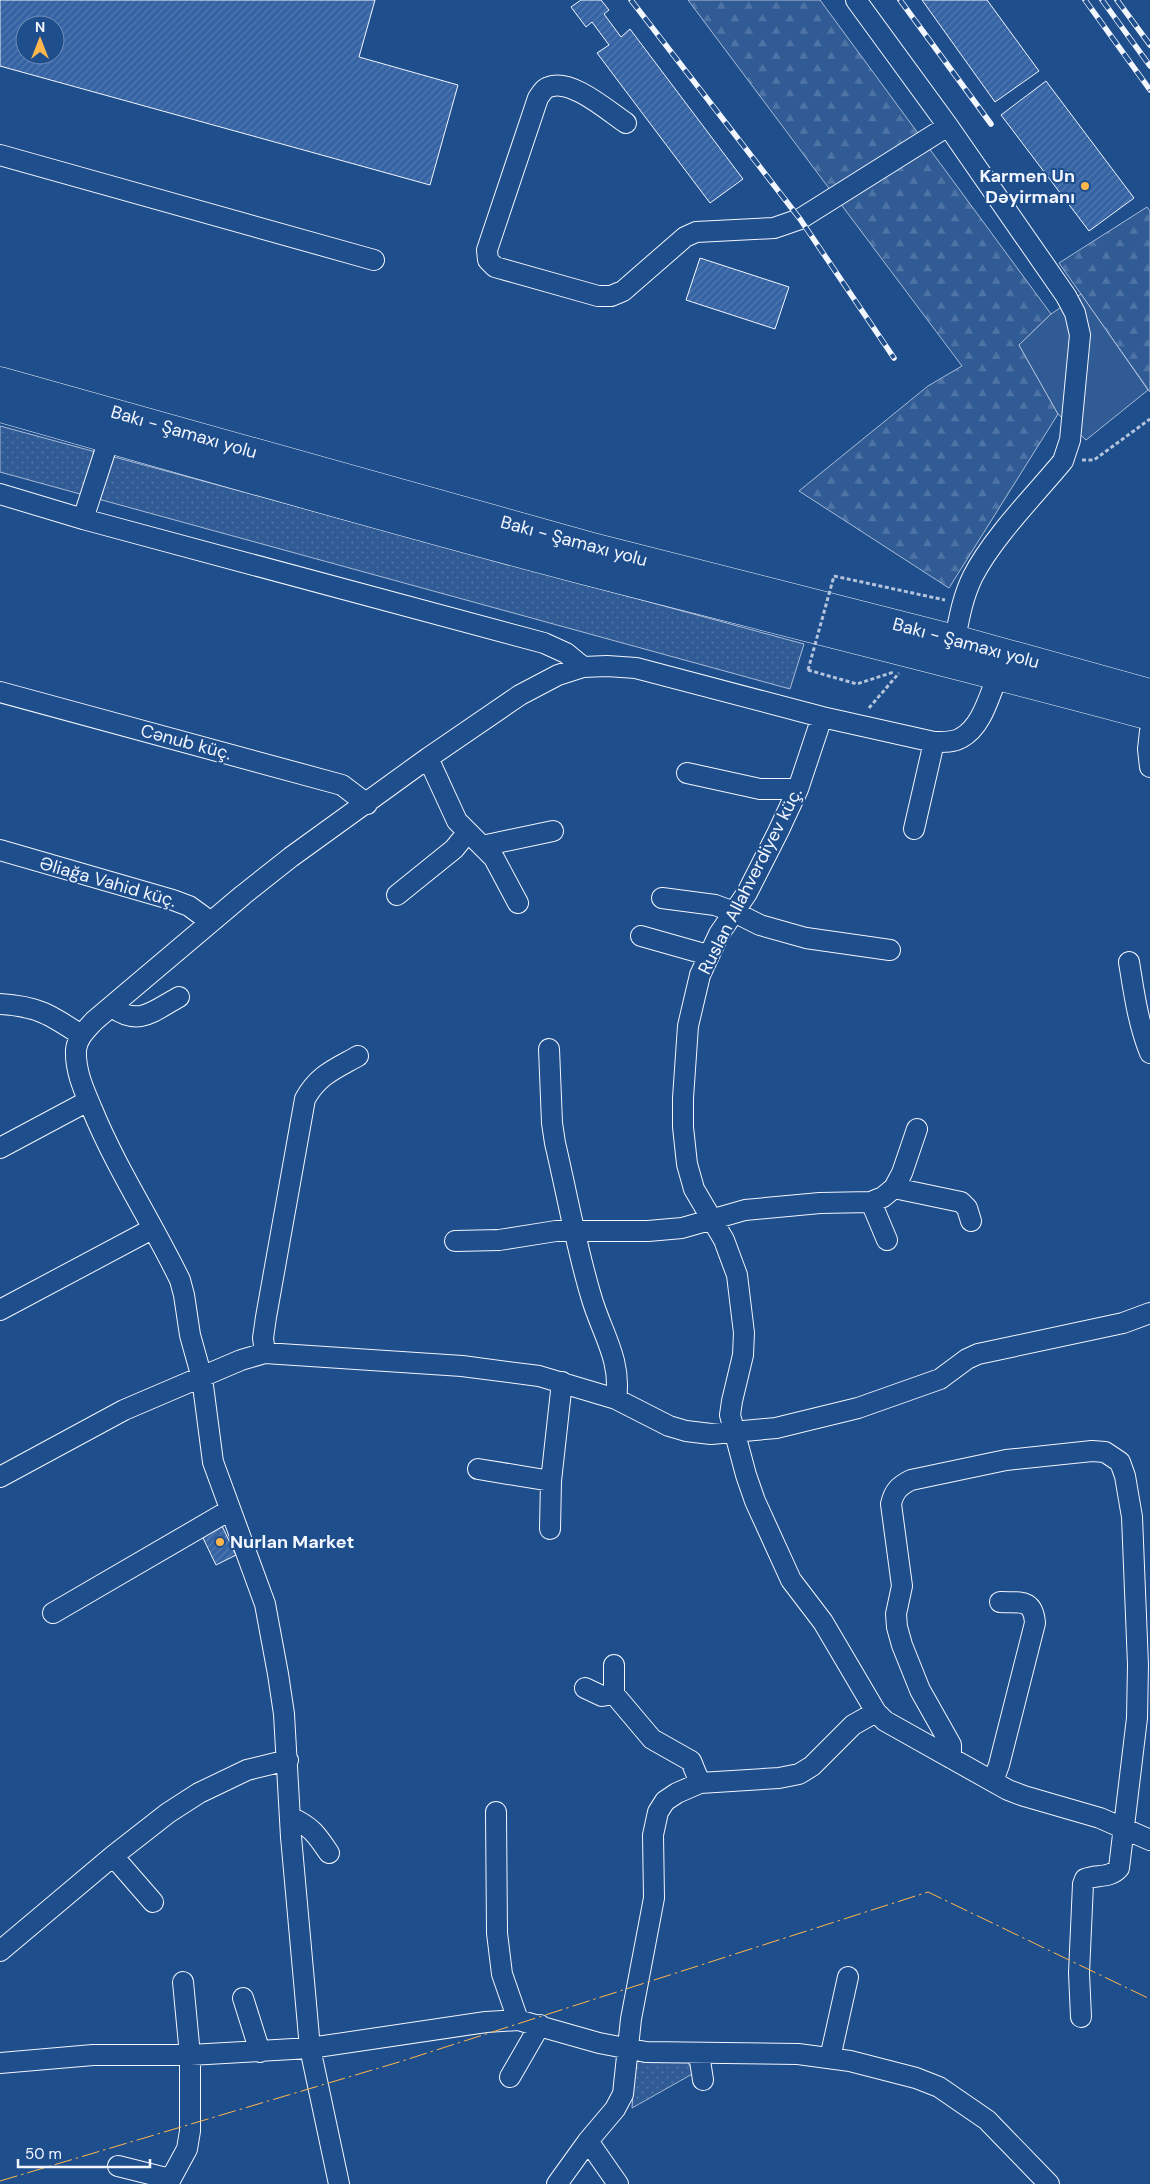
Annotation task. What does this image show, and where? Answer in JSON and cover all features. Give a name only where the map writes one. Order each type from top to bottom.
[{"type":"highway","name":"Bakı - Şamaxı yolu","points":[[0,381],[589,546],[955,639],[1150,693]]},
{"type":"highway","name":"Bakı - Şamaxı yolu","points":[[0,408],[581,569],[998,675],[1150,716]]},
{"type":"street","points":[[856,0],[948,126],[1066,296],[1080,326],[1070,440],[1063,461],[987,553],[973,577],[962,604],[955,639]]},
{"type":"street","points":[[626,123],[575,89],[560,85],[547,87],[538,98],[487,250],[488,260],[495,267],[598,296],[611,296],[623,291],[685,237],[696,232],[774,228],[800,219],[948,126]]},
{"type":"street","points":[[0,155],[374,260]]},
{"type":"street","points":[[83,519],[109,439]]},
{"type":"street","points":[[0,494],[83,519],[544,643],[566,653],[583,667]]},
{"type":"street","points":[[338,2184],[310,2048],[290,1817],[288,1760],[278,1674],[264,1604],[256,1575],[213,1462],[202,1378],[190,1335],[180,1280],[102,1133],[88,1101],[77,1065],[76,1048],[81,1035],[94,1021],[211,922],[292,857],[428,758],[520,695],[558,675],[583,667],[636,668],[822,717],[934,742],[955,740],[972,729],[982,714],[998,675]]},
{"type":"street","name":"Cənub küç.","points":[[0,692],[342,785],[367,804]]},
{"type":"street","name":"Ruslan Allahverdiyev küç.","points":[[822,717],[798,789],[746,893],[719,934],[708,955],[700,974],[688,1026],[683,1127],[690,1178],[700,1202],[730,1254],[742,1300],[744,1348],[730,1415],[733,1432],[755,1501],[791,1580],[823,1622],[841,1649],[876,1712],[885,1721],[992,1781],[1024,1796],[1100,1818],[1150,1840]]},
{"type":"street","points":[[1150,731],[1148,749],[1150,767]]},
{"type":"street","points":[[914,829],[934,742]]},
{"type":"street","points":[[428,758],[457,821],[494,858],[518,902]]},
{"type":"street","points":[[687,773],[760,789],[798,789]]},
{"type":"street","points":[[482,846],[553,832]]},
{"type":"street","points":[[397,895],[454,849],[467,833]]},
{"type":"street","name":"Əliağa Vahid küç.","points":[[0,850],[173,900],[189,906],[211,922]]},
{"type":"street","points":[[662,898],[696,901],[734,912],[760,925],[806,938],[890,950]]},
{"type":"street","points":[[642,936],[708,955]]},
{"type":"street","points":[[1129,962],[1142,1034],[1150,1052]]},
{"type":"street","points":[[112,1007],[122,1014],[132,1017],[144,1016],[179,998]]},
{"type":"street","points":[[0,1004],[36,1009],[54,1016],[81,1035]]},
{"type":"street","points":[[549,1049],[552,1123],[591,1297],[617,1365],[618,1383],[616,1398]]},
{"type":"street","points":[[265,1353],[263,1338],[266,1317],[305,1098],[312,1086],[322,1075],[358,1056]]},
{"type":"street","points":[[0,1148],[88,1101]]},
{"type":"street","points":[[455,1241],[499,1240],[556,1231],[648,1231],[682,1228],[761,1208],[871,1202],[884,1197],[894,1188],[902,1174],[917,1129]]},
{"type":"street","points":[[894,1188],[961,1202],[967,1208],[971,1221]]},
{"type":"street","points":[[871,1202],[887,1240]]},
{"type":"street","points":[[0,1310],[152,1229]]},
{"type":"street","points":[[0,1477],[124,1410],[241,1360],[265,1353],[462,1366],[539,1376],[616,1398],[669,1426],[686,1431],[712,1434],[776,1428],[835,1414],[931,1382],[946,1375],[966,1359],[978,1354],[1124,1323],[1150,1313]]},
{"type":"street","points":[[550,1529],[551,1481],[562,1382]]},
{"type":"street","points":[[951,1758],[951,1745],[920,1690],[897,1627],[896,1614],[902,1586],[891,1504],[894,1494],[899,1486],[911,1480],[1006,1460],[1092,1450],[1106,1452],[1120,1462],[1125,1476],[1132,1517],[1138,1665],[1137,1718],[1125,1829],[1118,1868],[1109,1876],[1092,1876],[1085,1879],[1083,1884],[1079,1973],[1081,2017]]},
{"type":"street","points":[[478,1469],[551,1481]]},
{"type":"street","points":[[53,1613],[230,1510]]},
{"type":"street","points":[[992,1781],[1001,1755],[1035,1623],[1034,1612],[1031,1606],[1025,1603],[1000,1602]]},
{"type":"street","points":[[614,1665],[614,1694],[652,1739],[691,1761],[700,1783]]},
{"type":"street","points":[[585,1688],[602,1696],[614,1694]]},
{"type":"street","points":[[557,2184],[588,2141],[621,2101],[625,2085],[627,2049],[654,1898],[653,1835],[658,1812],[666,1801],[677,1792],[700,1783],[779,1778],[799,1774],[812,1766],[853,1725],[876,1712]]},
{"type":"street","points":[[2,1944],[168,1813],[220,1781],[247,1770],[288,1760]]},
{"type":"street","points":[[496,1812],[497,1933],[502,1974],[518,2020]]},
{"type":"street","points":[[290,1817],[306,1824],[318,1836],[329,1853]]},
{"type":"street","points":[[113,1856],[153,1902]]},
{"type":"street","points":[[830,2058],[848,1977]]},
{"type":"street","points":[[118,2166],[169,2182],[187,2149],[190,2131],[190,2056],[183,1982]]},
{"type":"street","points":[[243,1998],[260,2052]]},
{"type":"street","points":[[0,2063],[94,2055],[190,2056],[310,2048],[486,2022],[518,2020],[599,2043],[646,2052],[699,2054],[788,2053],[850,2061],[916,2078],[939,2088],[987,2120],[1049,2184]]},
{"type":"street","points":[[510,2077],[540,2025]]},
{"type":"street","points":[[699,2054],[703,2080]]},
{"type":"street","points":[[588,2141],[618,2184]]},
{"type":"path","points":[[1063,461],[1094,460],[1150,419]]},
{"type":"path","points":[[857,684],[808,670],[834,576],[962,604]]},
{"type":"path","points":[[856,724],[900,670]]},
{"type":"green space","points":[[688,0],[820,0],[1051,314],[1019,345],[1058,414],[949,588],[799,491],[928,386],[962,366]]},
{"type":"green space","points":[[1147,207],[1150,211],[1150,392],[1059,263]]},
{"type":"green space","points":[[0,426],[804,644],[790,689],[0,472]]},
{"type":"green space","points":[[635,2061],[687,2061],[694,2073],[632,2108]]},
{"type":"shaded area","points":[[1081,294],[1148,390],[1086,440],[1058,414],[1019,345],[1051,314]]},
{"type":"building","points":[[0,0],[375,0],[359,57],[458,85],[430,185],[0,66]]},
{"type":"building","points":[[581,0],[601,0],[609,10],[604,14],[621,37],[630,29],[743,179],[710,203],[597,53],[609,45],[592,22],[586,27],[571,7]]},
{"type":"building","points":[[922,0],[987,0],[1039,71],[995,102]]},
{"type":"building","points":[[1046,81],[1134,198],[1089,231],[1001,115]]},
{"type":"building","points":[[700,258],[789,287],[775,329],[686,300]]},
{"type":"building","points":[[222,1526],[236,1555],[216,1565],[202,1536]]},
{"type":"railway","points":[[631,0],[800,219],[894,358]]},
{"type":"railway","points":[[900,0],[991,124]]},
{"type":"railway","points":[[1085,0],[1150,90]]},
{"type":"railway","points":[[1102,0],[1150,66]]},
{"type":"railway","points":[[1117,0],[1150,45]]},
{"type":"power","points":[[0,2181],[399,2062],[928,1892],[1150,1999]]},
{"type":"place","name":"Karmen Un Dəyirmanı","points":[[1085,186]]},
{"type":"place","name":"Nurlan Market","points":[[220,1542]]}]
